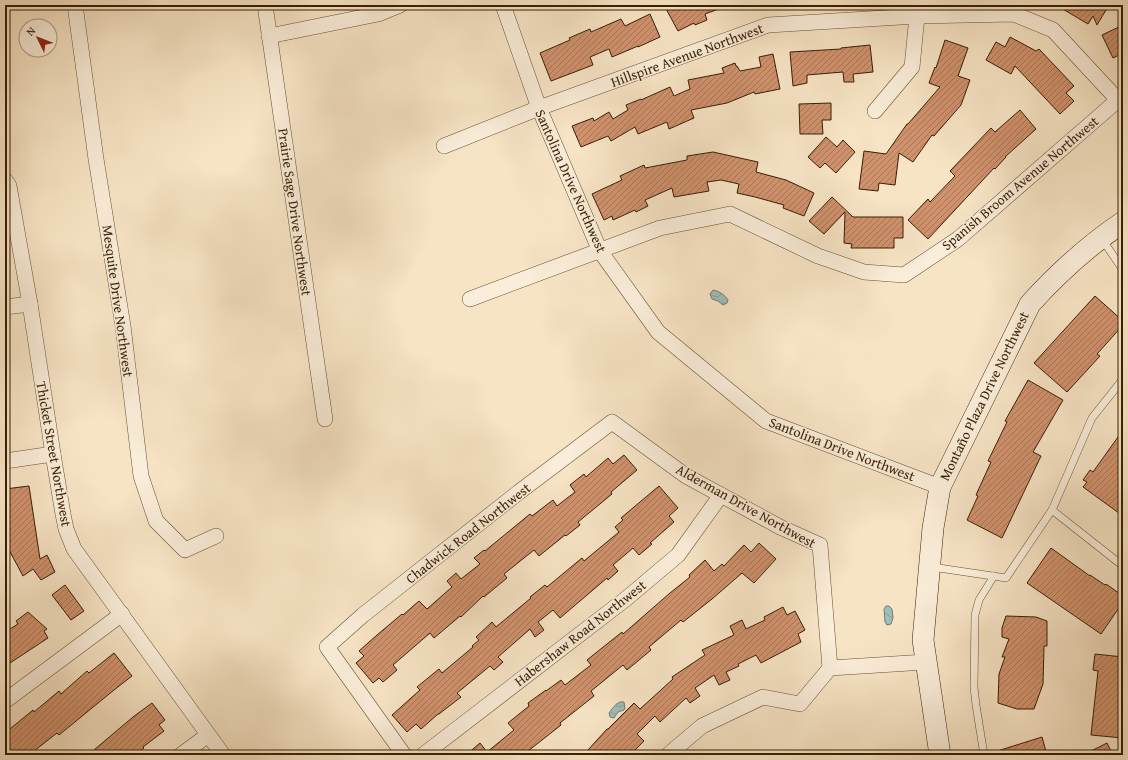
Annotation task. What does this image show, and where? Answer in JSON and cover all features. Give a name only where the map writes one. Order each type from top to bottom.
[{"type":"street","name":"Mesquite Drive Northwest","points":[[75,5],[96,159],[123,326],[142,476],[156,521],[185,550],[216,536]]},
{"type":"street","name":"Prairie Sage Drive Northwest","points":[[265,5],[325,418]]},
{"type":"street","points":[[269,36],[378,14],[400,5]]},
{"type":"street","name":"Santolina Drive Northwest","points":[[503,5],[539,108],[600,251],[658,332],[766,421],[940,487]]},
{"type":"street","points":[[875,111],[912,67],[916,11]]},
{"type":"street","name":"Hillspire Avenue Northwest","points":[[444,146],[539,108],[768,25],[916,11],[1014,14],[1053,30],[1120,98]]},
{"type":"street","name":"Spanish Broom Avenue Northwest","points":[[470,299],[660,228],[730,214],[818,256],[864,272],[904,275],[958,239],[1120,98]]},
{"type":"street","name":"Thicket Street Northwest","points":[[5,180],[9,186],[30,304],[52,454],[66,529],[74,549],[223,755]]},
{"type":"street","name":"Montaño Plaza Drive Northwest","points":[[940,755],[923,640],[934,528],[940,487],[1030,304],[1047,286],[1115,229]]},
{"type":"street","points":[[5,307],[30,304]]},
{"type":"street","name":"Alderman Drive Northwest","points":[[612,422],[686,476],[780,527],[820,545],[830,668]]},
{"type":"street","name":"Chadwick Road Northwest","points":[[404,755],[327,647],[375,605],[519,492],[612,422]]},
{"type":"street","points":[[5,461],[52,454]]},
{"type":"street","name":"Habershaw Road Northwest","points":[[423,755],[627,598],[678,555],[721,495]]},
{"type":"street","points":[[5,701],[122,614]]},
{"type":"street","points":[[668,755],[702,726],[763,697],[800,704],[830,668],[926,662]]},
{"type":"street","points":[[181,755],[208,735]]},
{"type":"lane","points":[[1115,229],[1123,270]]},
{"type":"lane","points":[[930,567],[1006,578],[1052,510],[1092,418],[1123,379]]},
{"type":"lane","points":[[1052,510],[1123,566]]},
{"type":"lane","points":[[984,755],[974,687],[975,615],[979,600],[994,576]]},
{"type":"water","points":[[713,290],[720,292],[725,296],[728,300],[727,303],[723,305],[712,299],[710,294]]},
{"type":"water","points":[[886,606],[889,606],[892,609],[893,618],[891,624],[887,625],[885,622],[884,609]]},
{"type":"water","points":[[620,702],[624,702],[624,710],[618,712],[614,718],[610,717],[609,713],[615,705]]},
{"type":"building","points":[[664,5],[727,6],[705,14],[707,20],[695,25],[694,23],[678,31]]},
{"type":"building","points":[[1056,5],[1109,5],[1097,25],[1093,16],[1088,24]]},
{"type":"building","points":[[650,14],[660,37],[612,57],[609,49],[590,57],[593,65],[551,81],[540,53],[570,40],[569,38],[590,29],[591,32],[621,19],[625,26]]},
{"type":"building","points":[[1123,25],[1123,53],[1113,58],[1102,35]]},
{"type":"building","points":[[1010,37],[1036,51],[1039,49],[1074,86],[1066,93],[1074,101],[1060,114],[1015,66],[1011,74],[986,60],[996,42],[1005,47]]},
{"type":"building","points":[[945,40],[968,48],[958,76],[970,80],[961,105],[934,136],[932,135],[913,162],[899,153],[895,185],[879,183],[878,191],[859,189],[864,151],[886,154],[907,124],[940,87],[929,83],[935,67],[936,68]]},
{"type":"building","points":[[870,45],[873,72],[853,74],[854,82],[844,82],[843,72],[807,75],[807,83],[793,86],[790,52],[841,49]]},
{"type":"building","points":[[773,54],[780,89],[755,94],[754,92],[727,103],[691,110],[694,118],[669,129],[667,122],[638,134],[635,127],[611,141],[608,136],[581,147],[572,126],[593,118],[594,121],[609,112],[613,119],[628,110],[626,105],[670,87],[674,96],[690,89],[688,80],[724,73],[722,68],[735,63],[740,71],[761,67],[759,57]]},
{"type":"building","points":[[831,103],[831,120],[822,120],[823,134],[800,134],[799,104]]},
{"type":"building","points":[[1020,110],[1036,129],[1005,157],[995,169],[994,168],[928,239],[908,220],[928,199],[930,202],[955,176],[950,171],[991,128],[995,132]]},
{"type":"building","points":[[826,137],[837,147],[843,140],[855,152],[836,173],[825,163],[820,168],[808,157]]},
{"type":"building","points":[[713,152],[758,162],[756,172],[786,180],[814,193],[804,216],[783,208],[784,205],[737,193],[739,184],[721,180],[707,182],[709,191],[674,197],[672,188],[645,200],[648,206],[636,212],[635,210],[613,220],[612,216],[604,220],[592,194],[622,180],[620,176],[644,165],[645,168],[687,160],[687,156]]},
{"type":"building","points":[[832,197],[853,217],[903,217],[903,238],[894,238],[894,248],[851,248],[852,244],[844,243],[845,212],[824,234],[809,221]]},
{"type":"building","points":[[1095,296],[1123,321],[1123,325],[1097,354],[1100,356],[1067,392],[1034,363]]},
{"type":"building","points":[[1028,380],[1063,400],[1033,452],[1041,456],[1002,538],[967,520],[978,496],[976,495],[991,462],[988,461],[1007,422],[1005,421]]},
{"type":"building","points":[[1123,430],[1123,516],[1083,487],[1087,482],[1083,480],[1090,470],[1093,472]]},
{"type":"building","points":[[624,455],[637,470],[611,492],[612,494],[578,522],[580,525],[539,556],[534,550],[504,574],[507,578],[484,597],[483,596],[461,617],[460,616],[434,638],[430,633],[393,665],[397,670],[383,682],[379,678],[373,683],[356,663],[364,656],[359,651],[377,635],[419,601],[427,609],[452,587],[447,581],[456,573],[461,579],[480,564],[474,558],[484,550],[485,551],[530,514],[532,516],[553,500],[557,506],[575,492],[570,485],[584,474],[586,477],[608,458],[613,464]]},
{"type":"building","points":[[29,486],[40,559],[47,555],[55,572],[41,580],[33,569],[23,576],[8,548],[6,549],[5,542],[5,519],[8,518],[5,489]]},
{"type":"building","points":[[659,486],[678,508],[669,516],[674,522],[650,543],[652,544],[639,555],[633,548],[613,565],[618,571],[608,580],[607,578],[560,618],[553,610],[538,622],[544,630],[535,637],[530,629],[498,657],[503,662],[494,670],[490,666],[457,693],[461,697],[421,729],[416,724],[407,732],[392,715],[420,690],[417,687],[439,669],[442,673],[473,647],[472,646],[479,640],[476,637],[492,622],[496,627],[545,585],[547,587],[582,558],[584,561],[619,532],[615,527],[623,520],[621,518]]},
{"type":"building","points":[[759,543],[776,559],[754,583],[742,573],[683,622],[681,620],[649,647],[651,650],[627,670],[623,665],[591,691],[594,696],[560,723],[561,725],[523,755],[466,755],[480,743],[487,752],[514,730],[508,723],[529,706],[528,703],[561,680],[565,685],[591,665],[587,660],[622,632],[623,634],[690,577],[689,575],[705,560],[714,571],[722,564],[724,566],[744,545],[751,552]]},
{"type":"building","points":[[1051,548],[1090,576],[1105,585],[1106,584],[1123,596],[1123,602],[1101,634],[1027,583]]},
{"type":"building","points":[[65,585],[84,611],[71,620],[52,595]]},
{"type":"building","points":[[783,607],[787,615],[795,611],[805,630],[798,634],[801,642],[761,663],[756,655],[738,664],[739,666],[726,672],[730,680],[719,685],[714,675],[695,688],[700,696],[690,703],[686,698],[660,722],[655,716],[637,734],[644,741],[630,755],[593,755],[588,750],[634,703],[640,709],[673,679],[672,677],[705,655],[702,650],[734,635],[730,626],[742,620],[746,629],[765,620],[764,617]]},
{"type":"building","points":[[28,612],[47,629],[44,631],[48,638],[10,663],[5,655],[5,632],[18,624],[16,621]]},
{"type":"building","points":[[1006,616],[1036,617],[1047,621],[1047,646],[1044,646],[1043,684],[1034,709],[1017,709],[998,703],[999,674],[1005,657],[1002,657],[1009,639],[1002,637],[1002,628]]},
{"type":"building","points":[[114,653],[132,676],[59,735],[57,733],[29,755],[5,755],[5,733],[33,710],[34,712],[59,691],[61,694],[87,671],[89,673]]},
{"type":"building","points":[[1095,654],[1123,657],[1123,738],[1091,735],[1098,671],[1093,670]]},
{"type":"building","points":[[152,703],[165,720],[159,725],[164,731],[143,747],[144,748],[135,755],[88,755],[133,717]]},
{"type":"building","points":[[1042,737],[1047,755],[991,755],[991,753]]},
{"type":"building","points":[[1107,743],[1113,755],[1083,755]]}]
